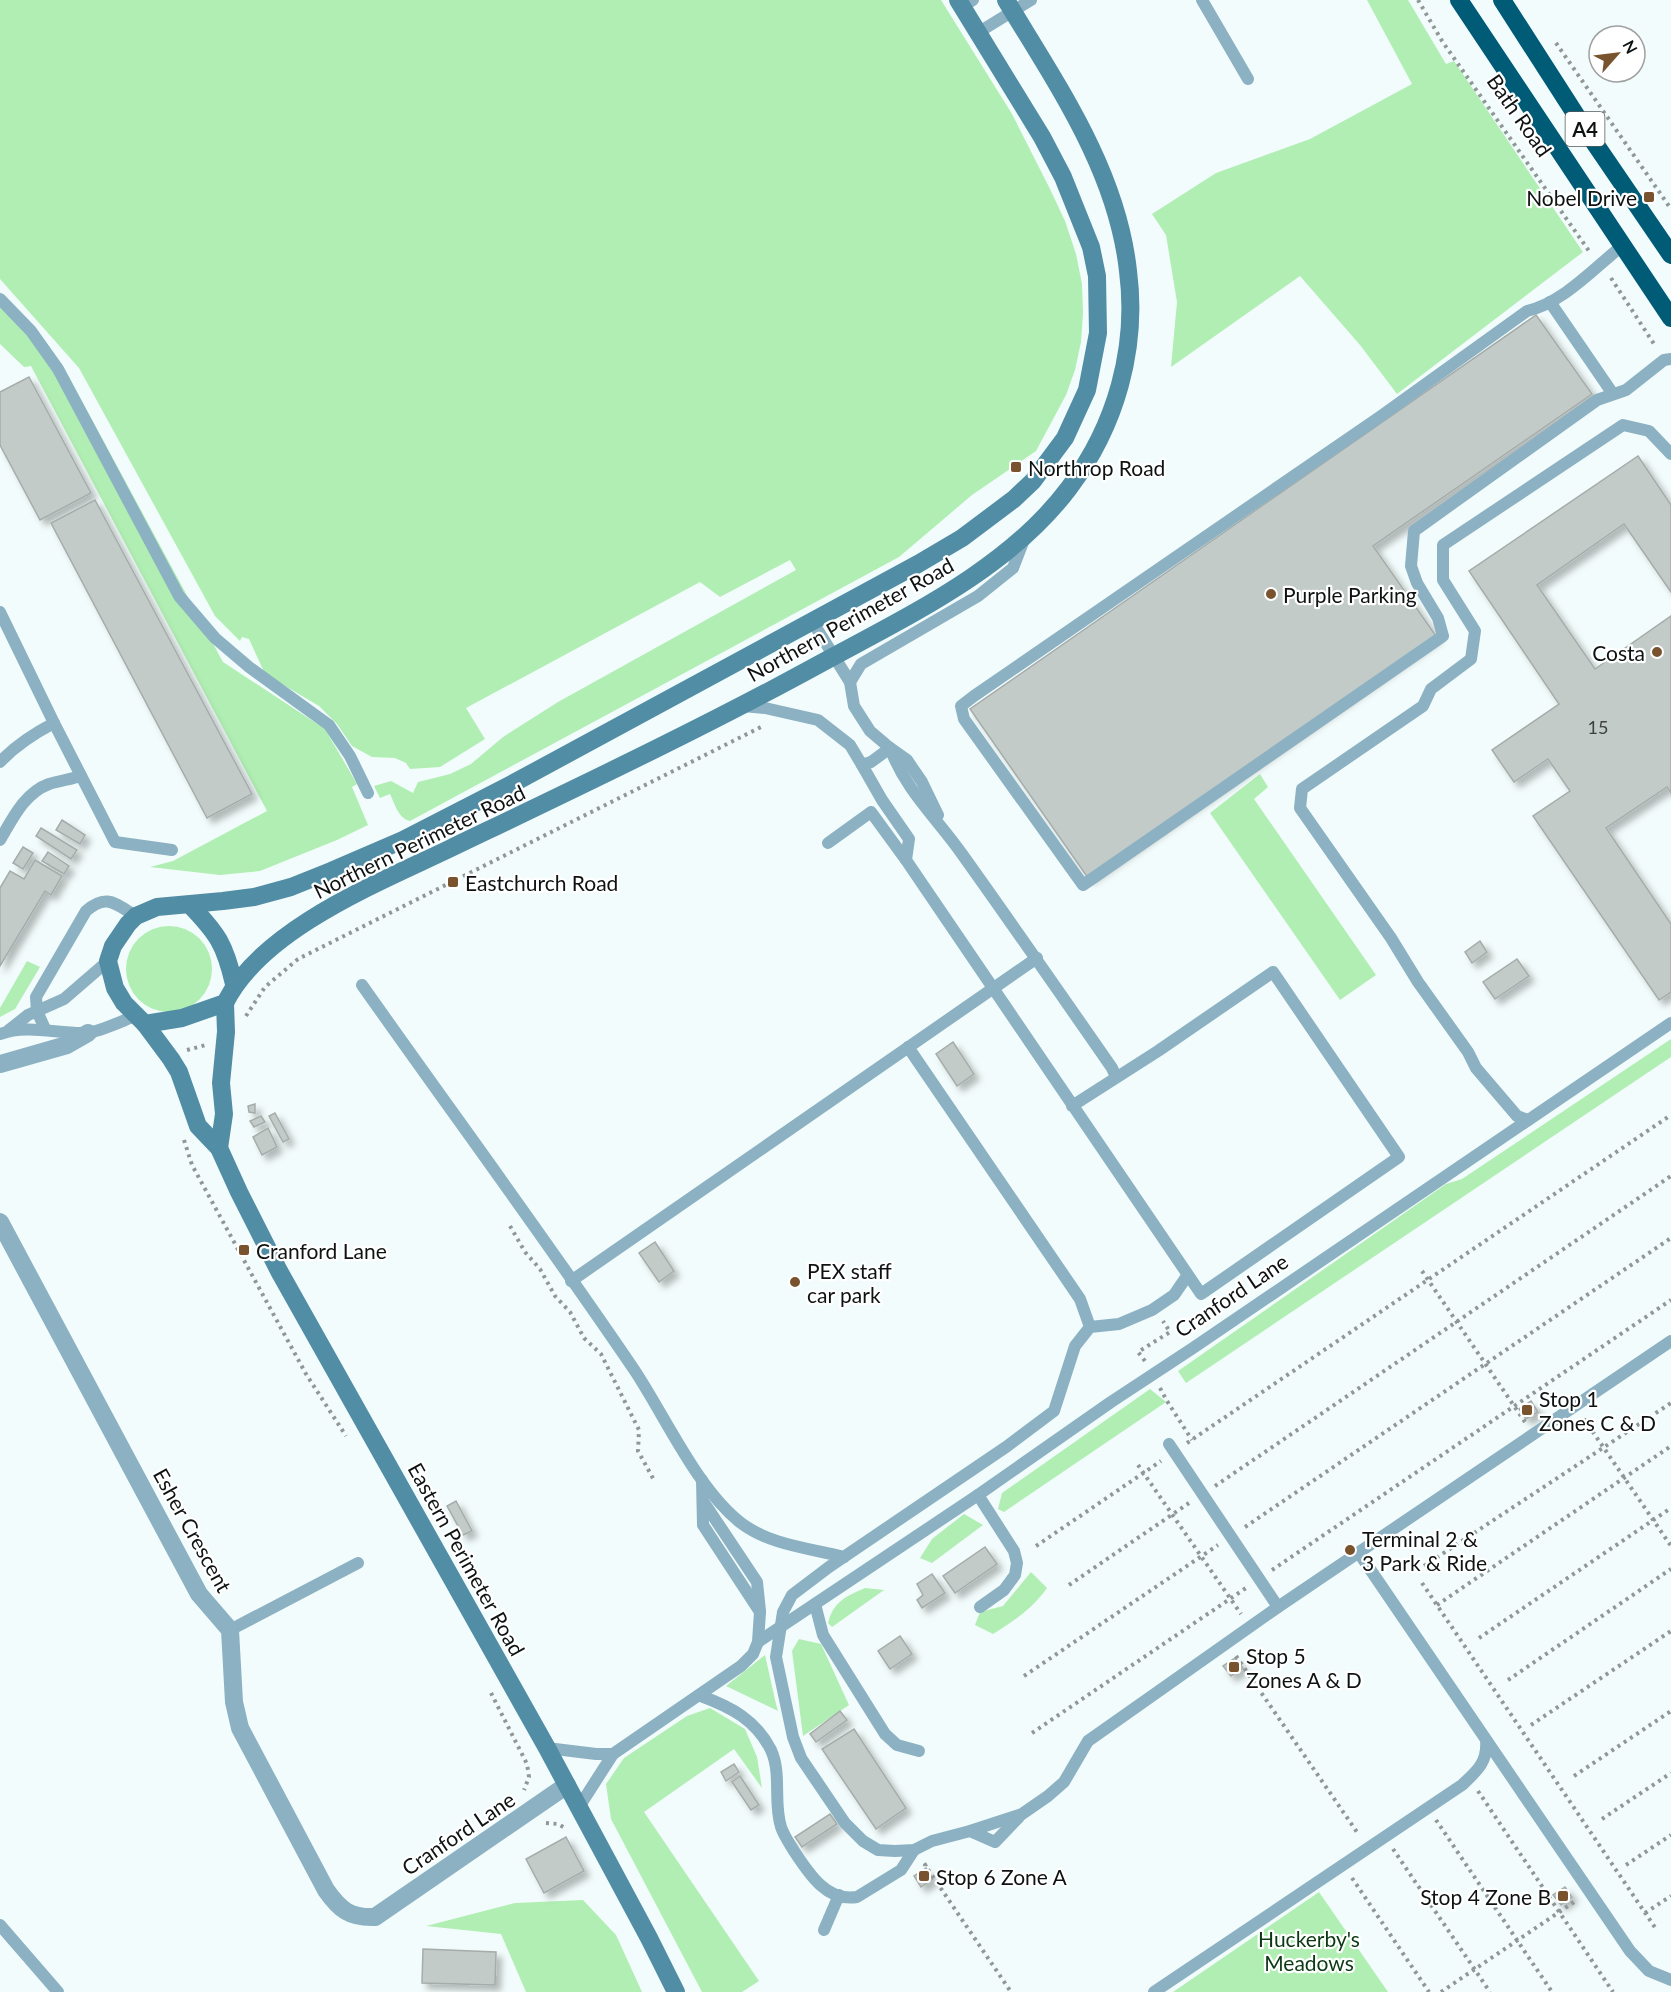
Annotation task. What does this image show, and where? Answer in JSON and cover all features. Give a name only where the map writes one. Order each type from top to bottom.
[{"type":"highway","name":"Bath Road","points":[[1459,0],[1671,318]]},
{"type":"highway","name":"A4","points":[[1502,0],[1583,126],[1671,255]]},
{"type":"street","name":"Northern Perimeter Road","points":[[190,905],[254,897],[291,887],[403,840],[510,785],[918,564],[985,522],[1033,481],[1065,438],[1087,390],[1098,333],[1097,276],[1090,247],[1063,177],[1042,137],[979,32],[965,2]]},
{"type":"street","name":"Northern Perimeter Road","points":[[234,984],[254,963],[286,937],[336,905],[383,880],[614,770],[895,624],[987,566],[1027,533],[1068,490],[1104,433],[1124,370],[1131,304],[1126,258],[1115,209],[1104,177],[1078,120],[1010,6]]},
{"type":"street","points":[[190,905],[213,928],[228,957],[234,984],[225,1003],[226,1032],[221,1083],[224,1114],[219,1148],[198,1126],[179,1072],[164,1048],[124,1003],[115,988],[108,961],[112,946],[136,916],[156,907],[190,905]]},
{"type":"street","points":[[140,1020],[182,1018],[225,1003]]},
{"type":"street","points":[[0,1064],[67,1045],[88,1033]]},
{"type":"street","name":"Eastern Perimeter Road","points":[[219,1148],[238,1192],[279,1271],[547,1748],[676,1992]]},
{"type":"street","name":"Esher Crescent","points":[[0,1222],[199,1594],[230,1630]]},
{"type":"street","name":"Cranford Lane","points":[[230,1630],[236,1719],[244,1738],[333,1899],[354,1916],[375,1917],[567,1785]]},
{"type":"lane","points":[[979,32],[1010,6],[1031,0]]},
{"type":"lane","points":[[1202,0],[1248,79]]},
{"type":"lane","points":[[1622,246],[1575,285],[1542,307],[1527,311],[1381,416],[962,705],[964,719],[1083,885],[1443,636],[1438,618],[1417,583],[1411,566],[1414,531],[1597,400],[1626,390],[1667,359]]},
{"type":"lane","points":[[0,299],[31,331],[58,369],[179,596],[215,638],[240,660],[328,725],[350,756],[368,793]]},
{"type":"lane","points":[[1550,302],[1613,394]]},
{"type":"lane","points":[[1528,1120],[1517,1116],[1476,1068],[1379,920],[1300,808],[1302,789],[1423,706],[1431,689],[1471,659],[1475,631],[1443,580],[1443,545],[1623,425],[1649,431],[1671,454]]},
{"type":"lane","points":[[850,682],[861,664],[978,596],[1013,568],[1027,533]]},
{"type":"lane","points":[[0,612],[115,842],[172,850]]},
{"type":"lane","points":[[812,621],[850,682],[854,706],[870,731],[907,760],[918,776],[945,830],[1037,958],[1116,1077]]},
{"type":"lane","points":[[741,706],[765,708],[818,720],[850,745],[882,800],[909,839],[906,860]]},
{"type":"lane","points":[[0,762],[13,748],[31,735],[54,723]]},
{"type":"lane","points":[[862,765],[871,762],[890,748]]},
{"type":"lane","points":[[0,840],[25,801],[36,791],[48,784],[81,776]]},
{"type":"lane","points":[[828,843],[871,812],[994,988],[1072,1106],[1201,1294],[1399,1157],[1274,972],[1072,1106]]},
{"type":"lane","points":[[45,1029],[37,1011],[36,997],[86,911],[97,902],[105,900],[136,916]]},
{"type":"lane","points":[[571,1281],[1037,958]]},
{"type":"lane","points":[[5,1032],[28,1015],[64,999],[108,961]]},
{"type":"lane","points":[[362,985],[635,1372],[702,1480],[723,1507],[761,1536],[844,1557]]},
{"type":"lane","points":[[5,1032],[45,1029],[88,1033],[140,1020]]},
{"type":"lane","name":"Cranford Lane","points":[[758,1642],[978,1496],[1111,1402],[1671,1023]]},
{"type":"lane","points":[[908,1047],[1080,1299],[1090,1327]]},
{"type":"lane","points":[[1022,1814],[970,1832],[932,1841],[914,1850],[878,1850],[863,1841],[845,1823],[801,1758],[793,1737],[776,1657],[783,1612],[792,1595],[1054,1411],[1075,1347],[1090,1327],[1119,1324],[1152,1310],[1174,1295],[1187,1276]]},
{"type":"lane","points":[[970,1832],[995,1842],[1022,1814],[1064,1782],[1088,1741],[1278,1607],[1671,1341]]},
{"type":"lane","points":[[1171,1448],[1278,1607]]},
{"type":"lane","points":[[579,1807],[613,1754],[701,1696],[741,1666],[753,1654],[758,1642],[760,1612],[703,1525],[702,1480]]},
{"type":"lane","points":[[978,1496],[1014,1551],[1017,1563],[1015,1575],[1004,1590],[980,1608]]},
{"type":"lane","points":[[1359,1553],[1630,1951],[1649,1971],[1671,1980]]},
{"type":"lane","points":[[230,1630],[358,1563]]},
{"type":"lane","points":[[816,1604],[823,1635],[885,1734],[897,1745],[919,1751]]},
{"type":"lane","points":[[701,1696],[742,1714],[752,1722],[764,1738],[776,1764],[781,1828],[807,1870],[827,1891],[849,1898],[857,1897],[900,1870],[914,1850]]},
{"type":"lane","points":[[1154,1992],[1469,1779],[1482,1766],[1485,1759],[1486,1739]]},
{"type":"lane","points":[[547,1748],[613,1754]]},
{"type":"lane","points":[[824,1930],[840,1895]]},
{"type":"lane","points":[[0,1926],[58,1992]]},
{"type":"path","name":"Bath Road","points":[[1418,0],[1442,41],[1585,247],[1601,262],[1667,359]]},
{"type":"path","points":[[1553,38],[1671,209]]},
{"type":"path","points":[[244,1019],[265,987],[298,959],[765,725]]},
{"type":"path","points":[[183,1052],[210,1043]]},
{"type":"path","points":[[1036,1546],[1143,1473],[1171,1448],[1428,1280],[1671,1115]]},
{"type":"path","points":[[180,1132],[192,1165],[295,1353],[350,1442]]},
{"type":"path","points":[[1069,1585],[1671,1176]]},
{"type":"path","points":[[524,1214],[509,1223],[525,1252],[540,1269],[555,1296],[570,1312],[584,1338],[601,1354],[639,1430],[638,1451],[655,1482]]},
{"type":"path","points":[[1024,1676],[1671,1238]]},
{"type":"path","points":[[1422,1271],[1533,1435]]},
{"type":"path","points":[[1032,1733],[1230,1599],[1257,1575],[1671,1300]]},
{"type":"path","points":[[1424,1566],[1671,1403]]},
{"type":"path","points":[[1584,1418],[1671,1546]]},
{"type":"path","points":[[1437,1605],[1671,1446]]},
{"type":"path","points":[[1138,1465],[1250,1627]]},
{"type":"path","points":[[1479,1638],[1671,1508]]},
{"type":"path","points":[[1508,1680],[1671,1569]]},
{"type":"path","points":[[1422,1583],[1656,1929]]},
{"type":"path","points":[[1532,1725],[1671,1631]]},
{"type":"path","points":[[1227,1643],[1368,1848]]},
{"type":"path","points":[[490,1693],[527,1764],[529,1777],[520,1797],[527,1813],[535,1826],[543,1823],[558,1824],[572,1835]]},
{"type":"path","points":[[1574,1776],[1671,1711]]},
{"type":"path","points":[[1602,1819],[1671,1773]]},
{"type":"path","points":[[1478,1791],[1613,1992]]},
{"type":"path","points":[[1435,1819],[1552,1992]]},
{"type":"path","points":[[1626,1865],[1671,1835]]},
{"type":"path","points":[[932,1841],[937,1858],[925,1865],[1011,1992]]},
{"type":"path","points":[[1393,1848],[1490,1992]]},
{"type":"path","points":[[1350,1875],[1429,1992]]},
{"type":"path","points":[[1441,1992],[1589,1891]]},
{"type":"path","points":[[1645,1913],[1671,1896]]},
{"type":"green space","points":[[0,0],[941,0],[1012,114],[1065,221],[1076,254],[1082,284],[1081,342],[1075,370],[1066,395],[1036,451],[972,495],[899,557],[410,821],[400,814],[390,794],[380,798],[374,786],[391,781],[413,793],[418,782],[450,774],[471,764],[503,737],[558,702],[796,570],[790,560],[720,597],[700,582],[466,708],[485,739],[440,767],[410,769],[406,763],[395,758],[372,757],[352,746],[337,724],[319,706],[265,674],[249,639],[242,637],[240,641],[215,616],[79,368],[0,279]]},
{"type":"green space","points":[[1367,0],[1408,0],[1446,64],[1454,61],[1583,252],[1397,394],[1360,345],[1300,276],[1171,367],[1177,302],[1166,235],[1152,214],[1216,173],[1310,139],[1412,84]]},
{"type":"green space","points":[[0,299],[69,377],[223,662],[325,729],[357,784],[352,787],[368,825],[260,871],[220,875],[150,867],[173,861],[267,811],[31,366],[24,367],[0,344]]},
{"type":"green space","points":[[1260,774],[1268,787],[1254,799],[1376,975],[1340,1000],[1210,813]]},
{"type":"green space","points":[[161,926],[177,926],[200,938],[209,952],[212,969],[209,986],[200,1000],[177,1012],[161,1012],[145,1005],[133,993],[126,977],[126,961],[133,945],[145,933]]},
{"type":"green space","points":[[27,961],[40,967],[15,1009],[0,1017],[0,1008]]},
{"type":"green space","points":[[1671,1039],[1671,1057],[1186,1383],[1178,1371],[1446,1184],[1462,1179]]},
{"type":"green space","points":[[1150,1389],[1166,1402],[1004,1512],[998,1509],[1002,1493]]},
{"type":"green space","points":[[964,1514],[983,1525],[932,1563],[920,1558],[932,1539]]},
{"type":"green space","points":[[1031,1572],[1047,1588],[1029,1608],[993,1634],[975,1625],[980,1612],[1003,1606]]},
{"type":"green space","points":[[865,1588],[884,1590],[832,1627],[828,1623],[837,1605],[846,1597]]},
{"type":"green space","points":[[799,1639],[821,1644],[849,1705],[803,1736],[792,1651]]},
{"type":"green space","points":[[765,1655],[776,1704],[778,1711],[726,1686]]},
{"type":"green space","points":[[710,1708],[745,1729],[757,1757],[762,1788],[734,1749],[644,1812],[759,1981],[742,1992],[702,1992],[611,1819],[606,1784],[624,1758],[687,1716]]},
{"type":"green space","name":"Huckerby's Meadows","points":[[1319,1892],[1388,1992],[1173,1992]]},
{"type":"green space","points":[[583,1900],[616,1935],[642,1992],[526,1992],[501,1934],[426,1926],[515,1903]]},
{"type":"building","name":"Purple Parking","points":[[1536,315],[1592,394],[1373,546],[1436,636],[1088,878],[970,709]]},
{"type":"building","points":[[29,377],[91,493],[40,520],[0,445],[0,392]]},
{"type":"building","points":[[1638,456],[1671,505],[1671,592],[1624,524],[1537,585],[1595,669],[1671,616],[1671,793],[1667,787],[1606,828],[1671,924],[1671,992],[1659,1000],[1533,816],[1570,791],[1548,759],[1514,782],[1492,750],[1559,704],[1469,571]]},
{"type":"building","points":[[95,500],[252,794],[207,818],[51,523]]},
{"type":"building","points":[[62,820],[85,835],[80,844],[56,830]]},
{"type":"building","points":[[41,828],[77,850],[71,859],[36,836]]},
{"type":"building","points":[[23,847],[33,853],[23,869],[13,863]]},
{"type":"building","points":[[48,852],[69,866],[64,874],[42,861]]},
{"type":"building","points":[[35,860],[62,876],[51,895],[45,891],[0,966],[0,888],[10,871],[24,879]]},
{"type":"building","points":[[1480,941],[1487,952],[1472,963],[1465,952]]},
{"type":"building","points":[[1517,959],[1529,976],[1495,999],[1483,982]]},
{"type":"building","points":[[953,1042],[974,1074],[957,1086],[936,1054]]},
{"type":"building","points":[[255,1104],[255,1113],[249,1112],[248,1106]]},
{"type":"building","points":[[275,1113],[289,1139],[283,1142],[269,1116]]},
{"type":"building","points":[[261,1116],[265,1122],[254,1127],[250,1121]]},
{"type":"building","points":[[268,1128],[277,1147],[262,1155],[253,1137]]},
{"type":"building","points":[[655,1242],[674,1271],[659,1282],[639,1253]]},
{"type":"building","points":[[1531,1401],[1538,1412],[1526,1419],[1519,1409]]},
{"type":"building","points":[[456,1501],[472,1531],[463,1535],[447,1506]]},
{"type":"building","points":[[985,1547],[997,1564],[955,1593],[943,1576]]},
{"type":"building","points":[[932,1574],[945,1593],[922,1608],[917,1600],[923,1595],[917,1584]]},
{"type":"building","points":[[900,1636],[912,1654],[890,1669],[878,1651]]},
{"type":"building","points":[[1235,1658],[1243,1668],[1231,1676],[1223,1666]]},
{"type":"building","points":[[840,1711],[847,1720],[816,1742],[810,1734]]},
{"type":"building","points":[[854,1729],[906,1808],[876,1829],[822,1749]]},
{"type":"building","points":[[734,1764],[739,1772],[726,1781],[721,1772]]},
{"type":"building","points":[[740,1776],[759,1805],[751,1810],[732,1782]]},
{"type":"building","points":[[830,1814],[837,1824],[802,1847],[795,1837]]},
{"type":"building","points":[[566,1837],[584,1871],[544,1893],[526,1859]]},
{"type":"building","points":[[926,1868],[933,1879],[921,1887],[914,1876]]},
{"type":"building","points":[[1565,1887],[1572,1897],[1561,1905],[1553,1895]]},
{"type":"building","points":[[423,1949],[496,1952],[495,1985],[422,1983]]},
{"type":"place","name":"Nobel Drive","points":[[1649,197]]},
{"type":"place","name":"Northrop Road","points":[[1016,467]]},
{"type":"place","name":"Purple Parking","points":[[1271,594]]},
{"type":"place","name":"Costa","points":[[1657,652]]},
{"type":"place","name":"Eastchurch Road","points":[[453,882]]},
{"type":"place","name":"Cranford Lane","points":[[244,1250]]},
{"type":"place","name":"PEX staff car park","points":[[795,1282]]},
{"type":"place","name":"Stop 1 Zones C & D","points":[[1527,1410]]},
{"type":"place","name":"Terminal 2 & 3 Park & Ride","points":[[1350,1550]]},
{"type":"place","name":"Stop 5 Zones A & D","points":[[1234,1667]]},
{"type":"place","name":"Stop 6 Zone A","points":[[924,1876]]},
{"type":"place","name":"Stop 4 Zone B","points":[[1563,1896]]}]
